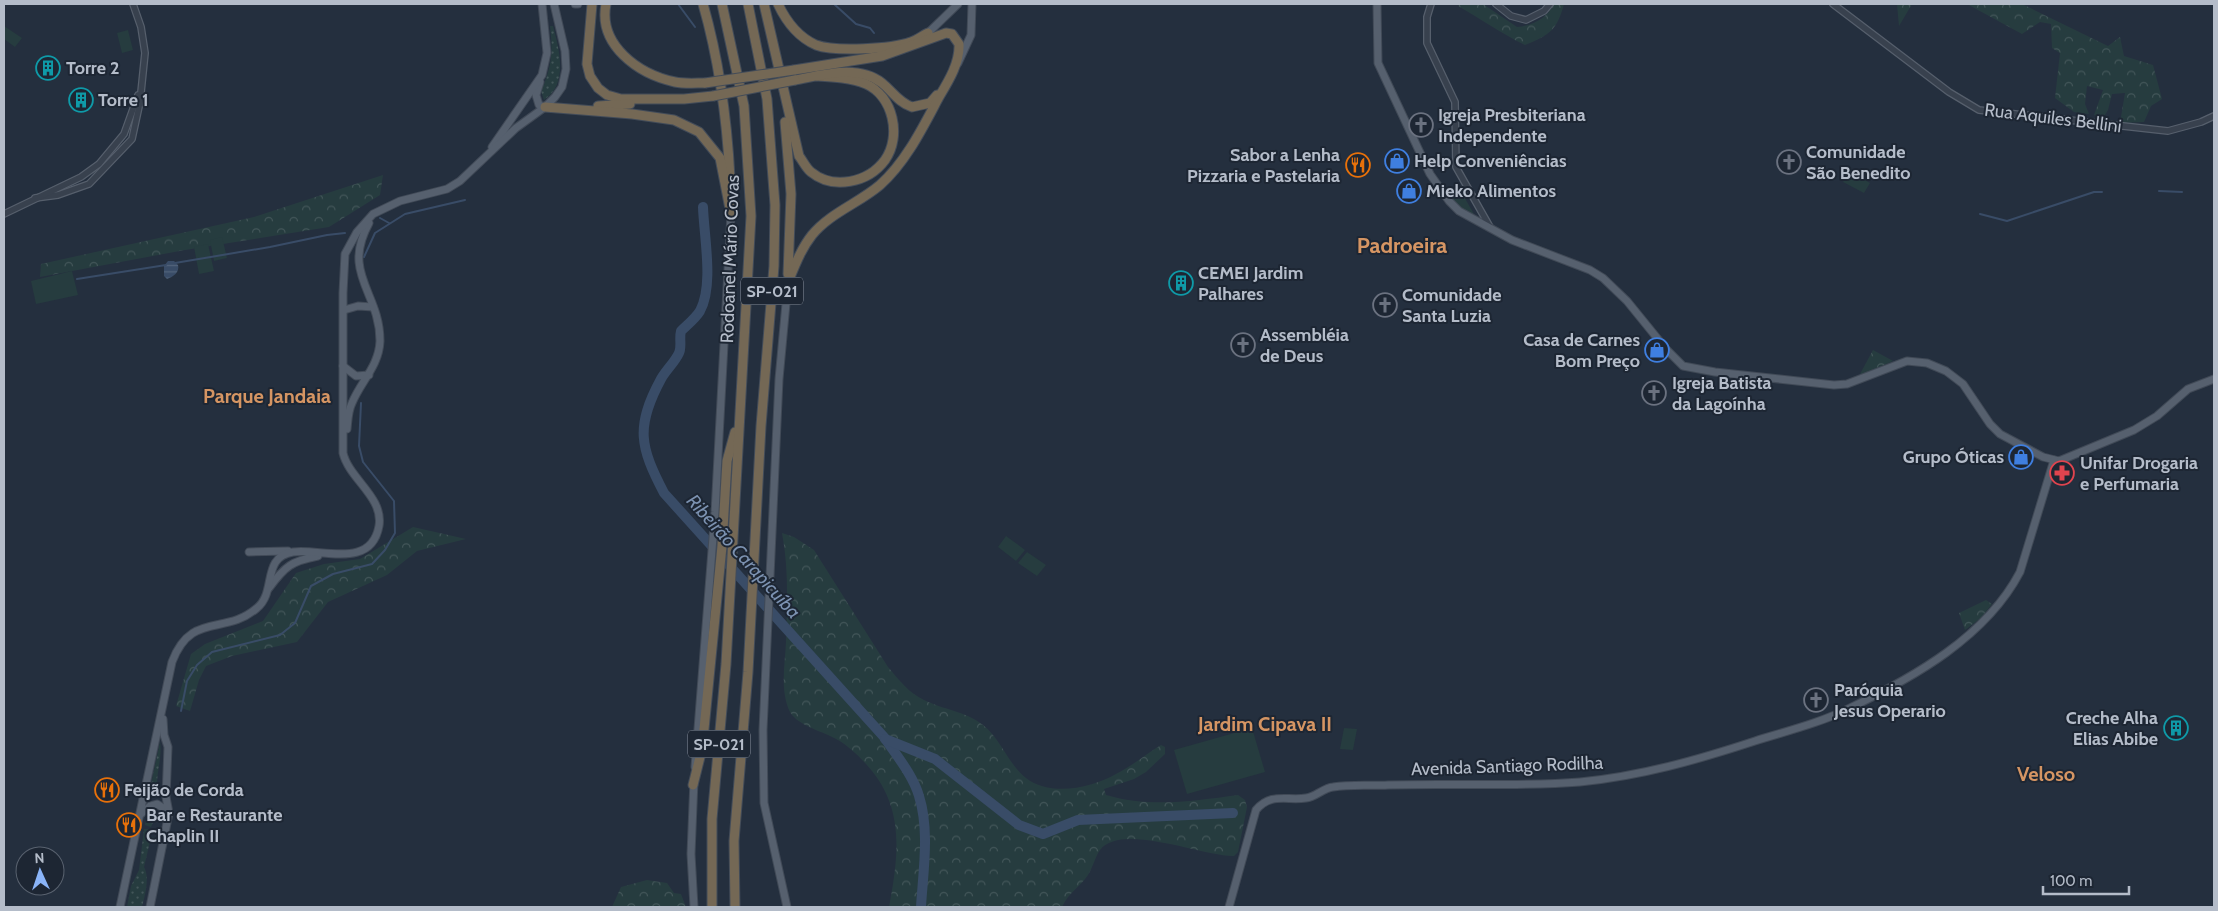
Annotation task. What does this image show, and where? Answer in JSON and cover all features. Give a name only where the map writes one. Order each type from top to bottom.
[{"type":"highway","points":[[592,4],[587,64],[590,76],[598,88],[607,95],[621,99],[684,99]]},
{"type":"highway","points":[[606,4],[604,15],[608,32],[617,50],[630,62],[674,82],[705,83],[794,70],[894,52],[946,33],[957,39],[959,50],[949,79],[919,134],[892,173],[880,185],[813,234],[798,256],[788,282]]},
{"type":"highway","points":[[703,4],[710,30],[727,126],[731,214]]},
{"type":"highway","name":"Rodoanel Mário Covas","points":[[712,907],[712,819],[726,664],[729,581],[748,282],[750,188],[744,106],[722,4]]},
{"type":"highway","name":"SP-021","points":[[736,907],[734,841],[752,601],[761,426],[774,266],[775,206],[767,99],[748,4]]},
{"type":"highway","points":[[764,4],[772,32],[782,91],[799,156],[809,171],[822,179],[834,182],[851,182],[870,175],[886,160],[892,144],[894,133],[886,101],[873,88],[855,80],[817,76]]},
{"type":"highway","points":[[778,4],[789,24],[804,38],[816,45],[842,48],[917,45]]},
{"type":"highway","points":[[894,52],[928,33]]},
{"type":"highway","points":[[545,108],[573,108],[713,96],[846,72],[875,77],[899,100],[912,107],[930,103],[949,79]]},
{"type":"highway","points":[[782,91],[791,194],[788,282]]},
{"type":"highway","points":[[573,108],[674,120],[699,132],[720,158],[731,214]]},
{"type":"highway","points":[[693,785],[702,747],[722,546],[727,461],[738,425]]},
{"type":"main road","points":[[542,4],[547,48],[536,100],[539,106],[545,108]]},
{"type":"main road","points":[[249,552],[352,553],[362,550],[373,540],[379,527],[378,509],[346,464],[343,453],[345,254],[357,232],[373,214],[400,201],[447,189],[471,173],[516,128],[545,108],[562,87],[566,69],[565,51],[554,4]]},
{"type":"main road","points":[[928,33],[958,4]]},
{"type":"main road","points":[[949,79],[968,47],[971,35],[972,4]]},
{"type":"main road","points":[[1377,4],[1378,63],[1430,174],[1449,201],[1459,211],[1512,240],[1590,270],[1603,278],[1627,301],[1666,349],[1683,366],[1715,372],[1834,385],[1847,384],[1907,361],[1927,363],[1946,371],[1963,384],[1990,424],[2000,434],[2011,442],[2054,460],[2065,460],[2134,430],[2158,416],[2188,390],[2214,379]]},
{"type":"main road","points":[[487,156],[542,75]]},
{"type":"main road","points":[[343,453],[352,402],[370,375],[376,361],[380,341],[378,320],[357,259],[362,235],[373,214]]},
{"type":"main road","points":[[694,907],[691,854],[693,785],[711,554],[731,214]]},
{"type":"main road","points":[[788,282],[779,379],[763,730],[764,803],[788,907]]},
{"type":"main road","points":[[344,310],[358,306],[373,307]]},
{"type":"main road","points":[[343,366],[356,376],[370,375]]},
{"type":"main road","name":"Avenida Santiago Rodilha","points":[[1229,907],[1256,810],[1262,803],[1274,797],[1305,798],[1333,787],[1432,784],[1533,784],[1617,777],[1685,764],[1789,731],[1850,708],[1942,655],[1984,621],[2012,586],[2020,572],[2054,460]]},
{"type":"main road","points":[[120,907],[172,662],[180,644],[197,630],[251,614],[264,601],[273,564],[281,556],[293,552]]},
{"type":"main road","points":[[267,590],[282,569],[293,563],[329,554]]},
{"type":"main road","points":[[150,907],[170,812],[166,796],[168,747],[164,735],[163,711]]},
{"type":"main road","points":[[141,814],[150,806],[157,804],[170,812]]},
{"type":"street","points":[[35,198],[58,195],[89,184],[128,143],[133,133],[140,102],[145,53],[141,27],[133,4]]},
{"type":"street","points":[[1431,4],[1427,17],[1427,43],[1455,102],[1456,167],[1491,229]]},
{"type":"street","points":[[1496,4],[1511,16],[1526,20],[1544,11],[1550,4]]},
{"type":"street","name":"Rua Aquiles Bellini","points":[[1833,4],[1949,92],[1979,110],[2162,130],[2176,130],[2214,116]]},
{"type":"street","points":[[4,214],[78,178],[99,164],[125,132],[140,88]]},
{"type":"street","points":[[125,132],[132,130],[133,133]]},
{"type":"street","points":[[119,140],[121,143],[128,143]]},
{"type":"street","points":[[86,173],[92,176],[89,184]]},
{"type":"street","points":[[78,178],[75,184],[78,188]]},
{"type":"green space","points":[[1461,4],[1483,4],[1517,27],[1529,25],[1539,20],[1547,14],[1554,4],[1564,4],[1555,26],[1541,38],[1525,45],[1458,6]]},
{"type":"green space","points":[[1897,4],[1912,4],[1899,26]]},
{"type":"green space","points":[[1967,4],[2022,4],[2108,46],[2120,37],[2124,56],[2153,65],[2162,99],[2151,106],[2144,122],[2120,123],[2125,93],[2112,94],[2108,110],[2103,118],[2094,115],[2103,90],[2087,86],[2085,104],[2089,114],[2074,112],[2055,98],[2060,53],[2052,48],[2051,24],[2040,22],[2022,34]]},
{"type":"green space","points":[[4,26],[22,38],[15,47],[4,39]]},
{"type":"green space","points":[[550,26],[553,26],[558,45],[560,66],[557,85],[544,100],[541,91],[551,59]]},
{"type":"green space","points":[[128,30],[133,50],[122,53],[117,33]]},
{"type":"green space","points":[[1850,171],[1870,183],[1864,193],[1843,182]]},
{"type":"green space","points":[[383,175],[380,195],[329,227],[185,250],[40,277],[41,264],[254,217]]},
{"type":"green space","points":[[1459,188],[1475,216],[1463,210],[1448,193]]},
{"type":"green space","points":[[222,237],[227,258],[214,261],[210,240]]},
{"type":"green space","points":[[208,244],[214,271],[199,274],[194,247]]},
{"type":"green space","points":[[72,271],[78,295],[36,304],[31,281]]},
{"type":"green space","points":[[1873,350],[1893,361],[1859,376]]},
{"type":"green space","points":[[413,527],[466,539],[417,551],[387,575],[328,602],[297,642],[232,656],[206,666],[199,680],[190,711],[176,706],[191,654],[205,644],[263,621],[296,573],[324,564],[360,559]]},
{"type":"green space","points":[[782,533],[794,537],[814,550],[888,667],[904,686],[924,700],[962,714],[983,725],[995,737],[1014,766],[1026,778],[1036,784],[1059,789],[1083,786],[1116,774],[1161,745],[1165,747],[1165,754],[1146,772],[1134,779],[1104,789],[1106,795],[1139,801],[1172,802],[1238,795],[1245,800],[1247,807],[1238,852],[1234,856],[1220,855],[1164,843],[1126,839],[1111,842],[1100,850],[1088,875],[1068,897],[1062,907],[889,907],[895,868],[896,831],[893,814],[879,780],[850,748],[796,719],[786,702],[784,676],[787,587]]},
{"type":"green space","points":[[1006,536],[1025,550],[1016,561],[998,547]]},
{"type":"green space","points":[[1027,552],[1046,565],[1037,576],[1018,563]]},
{"type":"green space","points":[[1986,600],[1992,604],[1981,618],[1965,630],[1959,613]]},
{"type":"green space","points":[[1252,728],[1265,772],[1187,794],[1174,750]]},
{"type":"green space","points":[[1344,728],[1357,729],[1353,750],[1340,749]]},
{"type":"green space","points":[[160,742],[157,784],[159,797],[148,798]]},
{"type":"green space","points":[[151,812],[158,812],[161,815],[162,822],[154,820],[151,827],[145,825],[146,818]]},
{"type":"green space","points":[[144,829],[151,829],[148,836],[156,838],[154,844],[150,842],[144,867],[147,881],[144,898],[142,907],[127,907],[131,886],[139,870]]},
{"type":"green space","points":[[647,880],[667,883],[674,893],[681,894],[686,907],[612,907],[621,887]]},
{"type":"water","points":[[168,261],[174,261],[178,265],[178,270],[176,274],[167,279],[164,276],[164,266]]},
{"type":"waterway","name":"Ribeirão Carapicuíba","points":[[678,4],[695,27]]},
{"type":"waterway","points":[[834,4],[856,24],[870,28],[874,33]]},
{"type":"waterway","points":[[2159,191],[2182,192]]},
{"type":"waterway","points":[[1980,214],[2007,221],[2094,192],[2102,192]]},
{"type":"waterway","points":[[364,257],[375,233],[405,214],[465,200]]},
{"type":"waterway","name":"Ribeirão Carapicuíba","points":[[703,207],[707,288],[700,311],[681,331],[679,353],[663,376],[647,411],[644,437],[650,463],[664,493],[884,737],[908,773],[919,796],[924,823],[925,852],[921,907]]},
{"type":"waterway","points":[[380,218],[389,223]]},
{"type":"waterway","points":[[175,263],[345,233]]},
{"type":"waterway","points":[[77,279],[166,265]]},
{"type":"waterway","points":[[181,711],[187,681],[197,665],[212,652],[280,635],[295,623],[311,586],[333,574],[372,564],[385,550],[395,533],[394,501],[363,462],[359,446],[361,403]]},
{"type":"waterway","points":[[885,739],[935,759],[1019,825],[1043,834],[1078,820],[1233,813]]},
{"type":"place","name":"Torre 2","points":[[48,68]]},
{"type":"place","name":"Torre 1","points":[[81,100]]},
{"type":"place","name":"Igreja Presbiteriana Independente","points":[[1421,125]]},
{"type":"place","name":"Help Conveniências","points":[[1397,161]]},
{"type":"place","name":"Comunidade São Benedito","points":[[1789,162]]},
{"type":"place","name":"Sabor a Lenha Pizzaria e Pastelaria","points":[[1358,165]]},
{"type":"place","name":"Mieko Alimentos","points":[[1409,191]]},
{"type":"place","name":"CEMEI Jardim Palhares","points":[[1181,283]]},
{"type":"place","name":"Comunidade Santa Luzia","points":[[1385,305]]},
{"type":"place","name":"Assembléia de Deus","points":[[1243,345]]},
{"type":"place","name":"Casa de Carnes Bom Preço","points":[[1657,350]]},
{"type":"place","name":"Igreja Batista da Lagoínha","points":[[1654,393]]},
{"type":"place","name":"Grupo Óticas","points":[[2021,457]]},
{"type":"place","name":"Unifar Drogaria e Perfumaria","points":[[2062,473]]},
{"type":"place","name":"Paróquia Jesus Operario","points":[[1816,700]]},
{"type":"place","name":"Creche Alha Elias Abibe","points":[[2176,728]]},
{"type":"place","name":"Feijão de Corda","points":[[107,790]]},
{"type":"place","name":"Bar e Restaurante Chaplin II","points":[[129,825]]},
{"type":"district","name":"Padroeira","points":[[1402,245]]},
{"type":"district","name":"Parque Jandaia","points":[[267,396]]},
{"type":"district","name":"Jardim Cipava II","points":[[1265,724]]},
{"type":"district","name":"Veloso","points":[[2046,774]]}]
